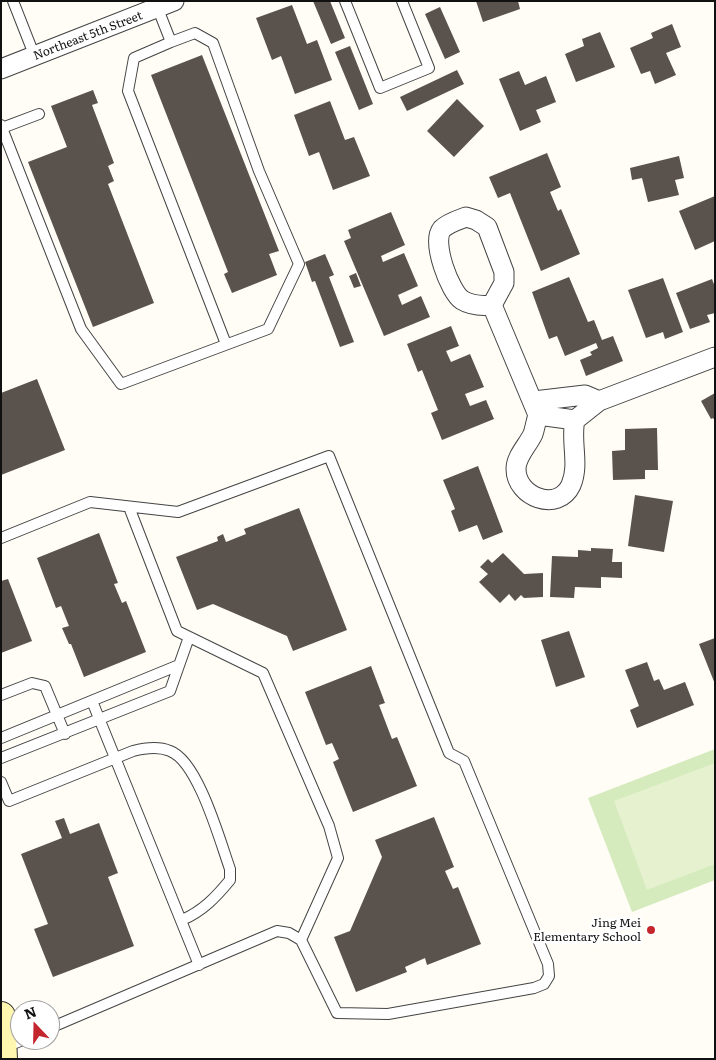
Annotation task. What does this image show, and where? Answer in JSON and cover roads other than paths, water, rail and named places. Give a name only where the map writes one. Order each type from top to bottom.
[{"type":"street","name":"Northeast 5th Street","points":[[1,69],[166,5]]},
{"type":"street","points":[[466,217],[476,220],[487,227],[504,272],[504,283],[492,305],[470,304],[460,299],[453,290],[439,254],[438,240],[441,230],[466,217]]},
{"type":"street","points":[[492,305],[536,408],[532,435],[521,454],[516,469],[520,482],[528,494],[539,499],[552,500],[563,495],[570,486],[574,471],[572,433],[575,420],[599,401],[715,357]]},
{"type":"street","points":[[536,408],[585,394],[599,401]]},
{"type":"street","points":[[536,408],[575,420]]},
{"type":"street","points":[[1,1016],[10,1049]]},
{"type":"lane","points":[[13,1],[35,57]]},
{"type":"lane","points":[[345,1],[380,88],[429,68],[402,1]]},
{"type":"lane","points":[[166,5],[170,42]]},
{"type":"lane","points":[[39,114],[2,126],[82,329],[121,384],[268,329],[298,264],[259,171],[213,43],[195,33],[134,58],[128,91],[226,344]]},
{"type":"lane","points":[[1,538],[90,502],[178,512],[329,456],[449,753],[464,761],[548,964],[549,976],[544,984],[534,988],[388,1014],[337,1013],[301,940],[289,933],[277,931],[60,1024]]},
{"type":"lane","points":[[129,507],[177,631],[263,672],[329,826],[338,858],[301,940]]},
{"type":"lane","points":[[1,758],[101,720],[170,691],[189,637]]},
{"type":"lane","points":[[1,738],[179,665]]},
{"type":"lane","points":[[1,694],[32,683],[46,686],[65,734]]},
{"type":"lane","points":[[92,701],[199,965]]},
{"type":"lane","points":[[1,782],[9,801],[116,757],[146,748],[172,751],[186,764],[206,800],[230,868],[230,880],[216,897],[197,914],[182,920]]},
{"type":"place","name":"Jing Mei Elementary School","points":[[651,930]]}]
